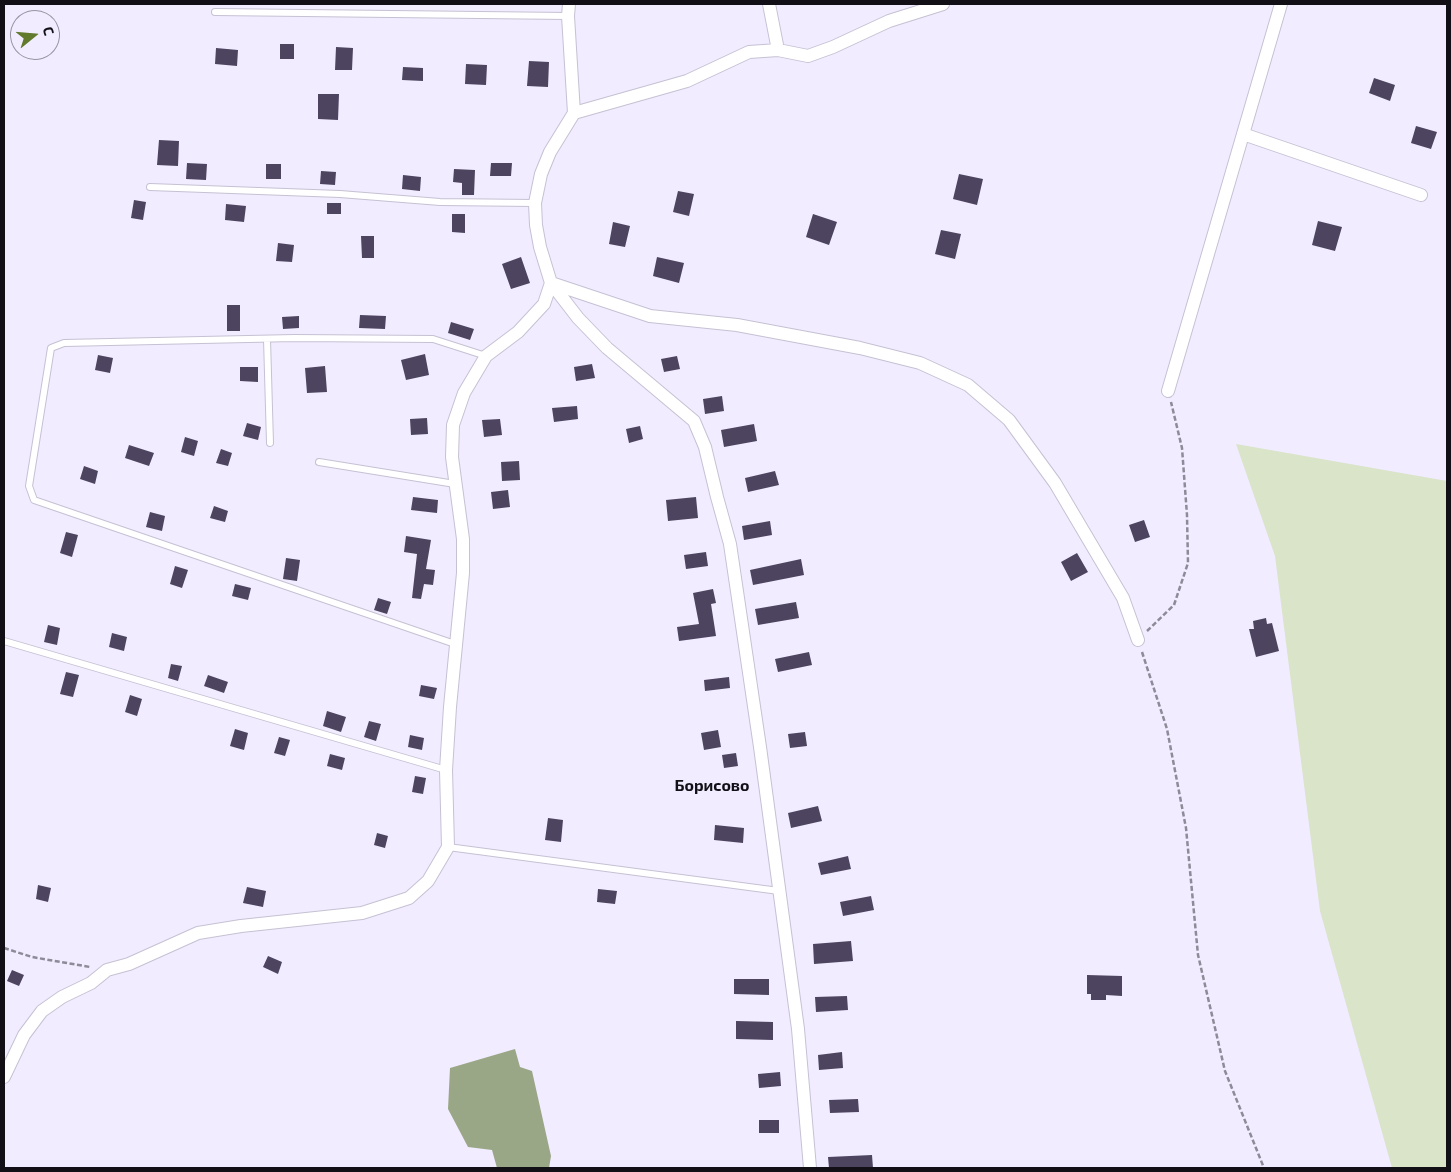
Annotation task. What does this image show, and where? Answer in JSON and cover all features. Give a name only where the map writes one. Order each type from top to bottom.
[{"type":"street","points":[[769,4],[778,50]]},
{"type":"street","points":[[574,113],[687,81],[749,52],[778,50],[808,56],[833,47],[889,21],[943,4]]},
{"type":"street","points":[[1168,391],[1281,4]]},
{"type":"street","points":[[568,10],[574,113],[550,152],[541,174],[535,204],[537,232],[551,283],[578,318],[608,348],[694,421],[705,447],[730,544],[798,1029],[810,1168]]},
{"type":"street","points":[[1243,134],[1421,195]]},
{"type":"street","points":[[4,1077],[24,1035],[42,1011],[62,997],[91,982],[107,970],[129,964],[198,933],[241,926],[362,913],[409,898],[428,881],[448,847],[446,770],[455,644],[463,573],[463,539],[452,457],[453,425],[464,393],[486,356],[518,332],[544,304],[551,283]]},
{"type":"street","points":[[551,283],[650,316],[736,325],[860,348],[920,363],[968,385],[1009,420],[1056,483],[1123,598],[1138,640]]},
{"type":"lane","points":[[215,12],[568,10]]},
{"type":"lane","points":[[150,187],[340,194],[440,202],[535,204]]},
{"type":"lane","points":[[455,644],[34,500],[28,486],[51,348],[64,343],[267,339],[432,339],[486,356]]},
{"type":"lane","points":[[267,339],[270,443]]},
{"type":"lane","points":[[319,462],[455,484]]},
{"type":"lane","points":[[4,641],[446,770]]},
{"type":"lane","points":[[448,847],[779,891]]},
{"type":"path","points":[[1168,391],[1182,448],[1187,515],[1188,563],[1174,605],[1138,640],[1167,729],[1186,828],[1198,955],[1225,1071],[1264,1168]]},
{"type":"path","points":[[4,948],[32,956],[107,970]]},
{"type":"shaded area","points":[[1236,444],[1447,481],[1447,1168],[1392,1168],[1320,911],[1275,556]]},
{"type":"shaded area","points":[[515,1049],[520,1067],[532,1071],[551,1156],[549,1168],[497,1168],[492,1150],[468,1147],[448,1109],[450,1068]]},
{"type":"building","points":[[280,44],[294,44],[294,59],[280,59]]},
{"type":"building","points":[[336,47],[353,48],[352,70],[335,70]]},
{"type":"building","points":[[216,48],[238,50],[237,66],[215,64]]},
{"type":"building","points":[[529,61],[549,62],[548,87],[527,86]]},
{"type":"building","points":[[466,64],[487,65],[486,85],[465,84]]},
{"type":"building","points":[[403,67],[423,68],[423,81],[402,80]]},
{"type":"building","points":[[1374,78],[1395,85],[1390,101],[1369,93]]},
{"type":"building","points":[[318,94],[339,94],[338,120],[318,119]]},
{"type":"building","points":[[1416,126],[1437,132],[1431,149],[1411,143]]},
{"type":"building","points":[[159,140],[179,141],[178,166],[157,165]]},
{"type":"building","points":[[187,163],[207,164],[206,180],[186,179]]},
{"type":"building","points":[[491,163],[512,163],[511,176],[490,176]]},
{"type":"building","points":[[266,164],[281,164],[281,179],[266,179]]},
{"type":"building","points":[[454,169],[475,170],[474,195],[462,195],[462,183],[453,182]]},
{"type":"building","points":[[321,171],[336,172],[335,185],[320,184]]},
{"type":"building","points":[[959,174],[983,179],[977,205],[953,199]]},
{"type":"building","points":[[403,175],[421,177],[420,191],[402,189]]},
{"type":"building","points":[[678,191],[694,194],[689,216],[673,212]]},
{"type":"building","points":[[134,200],[146,202],[143,220],[131,218]]},
{"type":"building","points":[[327,203],[341,203],[341,214],[327,214]]},
{"type":"building","points":[[226,204],[246,206],[244,222],[225,220]]},
{"type":"building","points":[[452,214],[465,214],[465,233],[452,232]]},
{"type":"building","points":[[813,214],[837,222],[829,245],[806,237]]},
{"type":"building","points":[[1318,221],[1342,227],[1335,251],[1312,245]]},
{"type":"building","points":[[613,222],[630,226],[625,247],[609,244]]},
{"type":"building","points":[[941,230],[961,234],[955,259],[935,254]]},
{"type":"building","points":[[361,236],[374,236],[374,258],[362,258]]},
{"type":"building","points":[[278,243],[294,245],[292,262],[276,261]]},
{"type":"building","points":[[521,257],[530,283],[511,289],[502,264]]},
{"type":"building","points":[[657,257],[684,263],[679,283],[653,276]]},
{"type":"building","points":[[227,305],[240,305],[240,331],[227,331]]},
{"type":"building","points":[[360,315],[386,316],[385,329],[359,328]]},
{"type":"building","points":[[299,316],[299,328],[283,329],[282,317]]},
{"type":"building","points":[[451,322],[474,329],[470,340],[448,333]]},
{"type":"building","points":[[425,354],[429,375],[406,380],[401,360]]},
{"type":"building","points":[[98,355],[113,358],[110,373],[95,370]]},
{"type":"building","points":[[677,356],[680,369],[664,372],[661,359]]},
{"type":"building","points":[[592,364],[595,378],[576,381],[574,367]]},
{"type":"building","points":[[325,366],[327,392],[307,393],[305,368]]},
{"type":"building","points":[[240,367],[258,367],[258,382],[240,381]]},
{"type":"building","points":[[722,396],[724,411],[705,414],[703,399]]},
{"type":"building","points":[[577,406],[578,419],[554,422],[552,408]]},
{"type":"building","points":[[427,418],[428,434],[411,435],[410,419]]},
{"type":"building","points":[[500,419],[502,435],[484,437],[482,420]]},
{"type":"building","points":[[247,423],[261,427],[258,440],[243,436]]},
{"type":"building","points":[[754,424],[757,441],[724,447],[721,430]]},
{"type":"building","points":[[640,426],[643,439],[629,443],[626,429]]},
{"type":"building","points":[[185,437],[198,441],[194,456],[181,452]]},
{"type":"building","points":[[129,445],[154,453],[149,466],[125,458]]},
{"type":"building","points":[[221,449],[232,453],[228,466],[216,463]]},
{"type":"building","points":[[519,461],[520,480],[502,481],[501,462]]},
{"type":"building","points":[[84,466],[98,471],[95,484],[80,479]]},
{"type":"building","points":[[775,471],[779,485],[748,492],[745,478]]},
{"type":"building","points":[[508,490],[510,507],[493,509],[491,492]]},
{"type":"building","points":[[413,497],[438,500],[437,513],[411,510]]},
{"type":"building","points":[[696,497],[698,518],[668,521],[666,500]]},
{"type":"building","points":[[214,506],[228,511],[225,522],[210,518]]},
{"type":"building","points":[[150,512],[165,516],[162,531],[146,527]]},
{"type":"building","points":[[1144,520],[1150,537],[1135,542],[1129,525]]},
{"type":"building","points":[[770,521],[772,535],[744,540],[742,526]]},
{"type":"building","points":[[66,532],[78,535],[72,557],[60,553]]},
{"type":"building","points":[[406,536],[431,540],[426,569],[435,570],[433,585],[424,584],[421,599],[412,598],[417,554],[404,552]]},
{"type":"building","points":[[706,552],[708,566],[686,569],[684,555]]},
{"type":"building","points":[[1077,553],[1088,572],[1071,581],[1061,562]]},
{"type":"building","points":[[286,558],[300,560],[297,581],[283,579]]},
{"type":"building","points":[[801,559],[804,575],[753,585],[750,570]]},
{"type":"building","points":[[175,566],[188,570],[182,588],[170,584]]},
{"type":"building","points":[[235,584],[251,588],[248,600],[232,596]]},
{"type":"building","points":[[713,589],[716,603],[711,604],[716,636],[679,641],[677,627],[699,624],[693,593]]},
{"type":"building","points":[[378,598],[391,602],[387,614],[374,610]]},
{"type":"building","points":[[796,602],[799,618],[758,625],[755,609]]},
{"type":"building","points":[[1266,618],[1267,624],[1272,623],[1279,651],[1256,657],[1249,629],[1254,629],[1253,621]]},
{"type":"building","points":[[48,625],[60,628],[57,645],[44,642]]},
{"type":"building","points":[[112,633],[127,637],[124,651],[109,647]]},
{"type":"building","points":[[809,652],[812,665],[778,672],[775,659]]},
{"type":"building","points":[[171,664],[182,666],[178,681],[168,678]]},
{"type":"building","points":[[66,672],[79,675],[73,697],[60,694]]},
{"type":"building","points":[[208,675],[228,682],[224,693],[204,686]]},
{"type":"building","points":[[729,677],[730,688],[705,691],[704,680]]},
{"type":"building","points":[[421,685],[437,688],[434,699],[419,696]]},
{"type":"building","points":[[130,695],[142,699],[137,716],[125,712]]},
{"type":"building","points":[[327,711],[346,717],[341,732],[323,726]]},
{"type":"building","points":[[369,721],[381,724],[376,741],[364,737]]},
{"type":"building","points":[[235,729],[248,733],[244,750],[230,746]]},
{"type":"building","points":[[718,730],[721,747],[704,750],[701,733]]},
{"type":"building","points":[[805,732],[807,746],[790,748],[788,734]]},
{"type":"building","points":[[410,735],[424,738],[422,750],[408,747]]},
{"type":"building","points":[[279,737],[290,740],[285,756],[274,753]]},
{"type":"building","points":[[736,753],[738,766],[724,768],[722,755]]},
{"type":"building","points":[[330,754],[345,758],[342,770],[327,766]]},
{"type":"building","points":[[415,776],[426,778],[423,794],[412,792]]},
{"type":"building","points":[[818,806],[822,821],[791,828],[788,813]]},
{"type":"building","points":[[548,818],[563,820],[561,842],[545,840]]},
{"type":"building","points":[[715,825],[744,828],[743,843],[714,840]]},
{"type":"building","points":[[377,833],[388,836],[385,848],[374,845]]},
{"type":"building","points":[[848,856],[851,869],[821,875],[818,863]]},
{"type":"building","points":[[38,885],[51,888],[48,902],[36,899]]},
{"type":"building","points":[[247,887],[266,891],[263,907],[243,903]]},
{"type":"building","points":[[598,889],[617,891],[615,904],[597,902]]},
{"type":"building","points":[[871,896],[874,910],[843,916],[840,902]]},
{"type":"building","points":[[851,941],[853,961],[814,964],[813,944]]},
{"type":"building","points":[[268,956],[282,962],[278,974],[263,967]]},
{"type":"building","points":[[12,970],[24,975],[19,986],[7,981]]},
{"type":"building","points":[[1087,975],[1122,976],[1122,996],[1106,995],[1106,1000],[1091,1000],[1091,994],[1087,994]]},
{"type":"building","points":[[734,979],[769,979],[769,995],[734,994]]},
{"type":"building","points":[[847,996],[848,1010],[816,1012],[815,997]]},
{"type":"building","points":[[736,1021],[773,1022],[773,1040],[736,1039]]},
{"type":"building","points":[[842,1052],[843,1068],[819,1070],[818,1055]]},
{"type":"building","points":[[780,1072],[781,1086],[759,1088],[758,1074]]},
{"type":"building","points":[[858,1099],[859,1112],[830,1113],[829,1100]]},
{"type":"building","points":[[759,1120],[779,1120],[779,1133],[759,1133]]},
{"type":"building","points":[[872,1155],[873,1168],[829,1168],[828,1157]]},
{"type":"district","name":"Борисово","points":[[712,786]]}]
